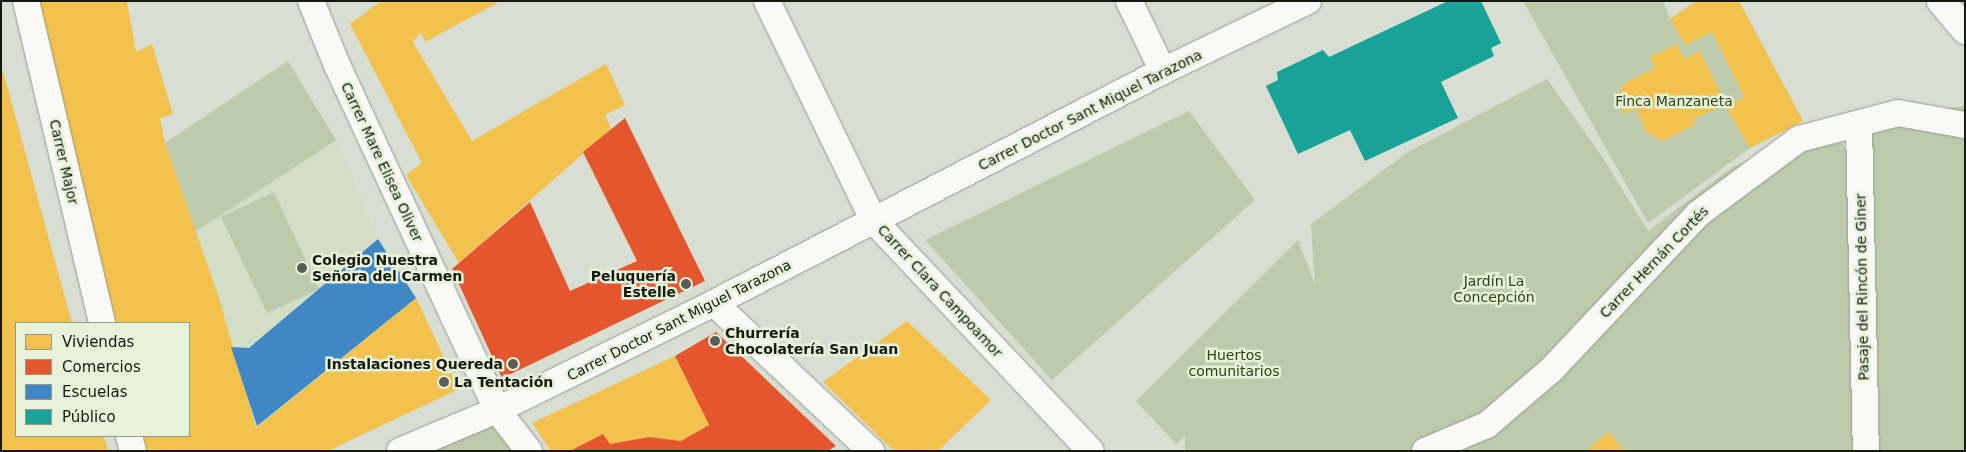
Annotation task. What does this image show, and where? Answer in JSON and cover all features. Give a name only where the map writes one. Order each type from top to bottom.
[{"type":"street","name":"Carrer Major","points":[[26,1],[102,322]]},
{"type":"street","name":"Carrer Mare Elisea Oliver","points":[[311,1],[337,65],[497,410],[529,451]]},
{"type":"street","name":"Carrer Clara Campoamor","points":[[767,1],[874,221],[1091,451]]},
{"type":"street","points":[[1129,1],[1163,72]]},
{"type":"street","name":"Carrer Doctor Sant Miquel Tarazona","points":[[874,221],[1163,72],[1308,1]]},
{"type":"street","points":[[1941,1],[1965,30]]},
{"type":"street","name":"Carrer Hernán Cortés","points":[[1425,451],[1487,425],[1552,369],[1698,214],[1799,139],[1898,113],[1965,125]]},
{"type":"street","name":"Pasaje del Rincón de Giner","points":[[1859,124],[1866,451]]},
{"type":"street","name":"Carrer Doctor Sant Miguel Tarazona","points":[[400,451],[497,410],[714,303],[874,221]]},
{"type":"street","points":[[714,303],[871,451]]},
{"type":"street","points":[[129,437],[133,451]]},
{"type":"shaded area","name":"Colegio Nuestra Señora del Carmen","points":[[288,61],[338,142],[378,239],[416,298],[256,428],[165,143]]},
{"type":"green space","name":"Finca Manzaneta","points":[[1523,1],[1663,1],[1670,19],[1697,1],[1739,1],[1803,121],[1750,148],[1648,223]]},
{"type":"green space","points":[[288,61],[336,140],[195,232],[165,143]]},
{"type":"green space","name":"Jardín La Concepción","points":[[1547,79],[1601,155],[1648,231],[1731,168],[1830,120],[1859,174],[1859,124],[1898,113],[1965,106],[1965,451],[1185,451],[1185,436],[1176,444],[1136,401],[1298,240],[1315,285],[1311,224],[1408,152]]},
{"type":"green space","points":[[1189,111],[1255,200],[1052,380],[925,240]]},
{"type":"green space","points":[[274,192],[319,289],[267,313],[221,217]]},
{"type":"green space","points":[[497,410],[529,451],[400,451]]},
{"type":"building: Viviendas","points":[[38,1],[127,1],[136,52],[152,44],[173,114],[160,118],[165,143],[219,298],[256,428],[416,298],[459,389],[328,451],[145,451],[141,437],[190,437],[190,322],[115,322]]},
{"type":"building: Viviendas","points":[[381,1],[501,1],[425,42],[421,32],[413,42],[472,141],[606,64],[625,105],[605,115],[611,129],[459,263],[406,175],[422,163],[350,24]]},
{"type":"building: Viviendas","points":[[1697,1],[1739,1],[1803,121],[1750,148],[1726,108],[1744,97],[1712,32],[1685,45],[1670,19]]},
{"type":"building: Viviendas","points":[[1677,44],[1684,59],[1700,51],[1722,96],[1712,101],[1716,109],[1695,118],[1694,125],[1663,141],[1646,132],[1636,109],[1624,114],[1616,97],[1625,83],[1655,68],[1650,57]]},
{"type":"building: Viviendas","points":[[1,64],[72,322],[15,322],[15,437],[104,437],[108,451],[1,451]]},
{"type":"building: Viviendas","points":[[907,321],[991,400],[938,451],[894,451],[823,382]]},
{"type":"building: Viviendas","points":[[675,356],[709,425],[681,441],[649,437],[610,444],[603,434],[570,451],[551,451],[532,423]]},
{"type":"building: Viviendas","points":[[1608,432],[1625,451],[1586,451]]},
{"type":"building: Comercios","points":[[625,118],[705,281],[502,378],[452,269],[530,202],[570,291],[637,261],[583,152]]},
{"type":"building: Comercios","points":[[716,332],[836,446],[828,451],[570,451],[603,434],[610,444],[649,437],[681,441],[709,425],[675,356]]},
{"type":"building: Escuelas","points":[[378,239],[416,298],[257,426],[231,347],[249,348]]},
{"type":"building: Público","points":[[1448,1],[1481,1],[1501,43],[1491,48],[1494,56],[1441,82],[1458,118],[1365,161],[1350,130],[1298,154],[1266,86],[1278,80],[1277,72],[1323,50],[1329,57]]},
{"type":"place","name":"Colegio Nuestra Señora del Carmen","points":[[302,268]]},
{"type":"place","name":"Peluquería Estelle","points":[[686,284]]},
{"type":"place","name":"Churrería Chocolatería San Juan","points":[[715,341]]},
{"type":"place","name":"Instalaciones Quereda","points":[[513,364]]},
{"type":"place","name":"La Tentación","points":[[444,382]]},
{"type":"park label","name":"Huertos comunitarios","points":[[1234,364]]}]
